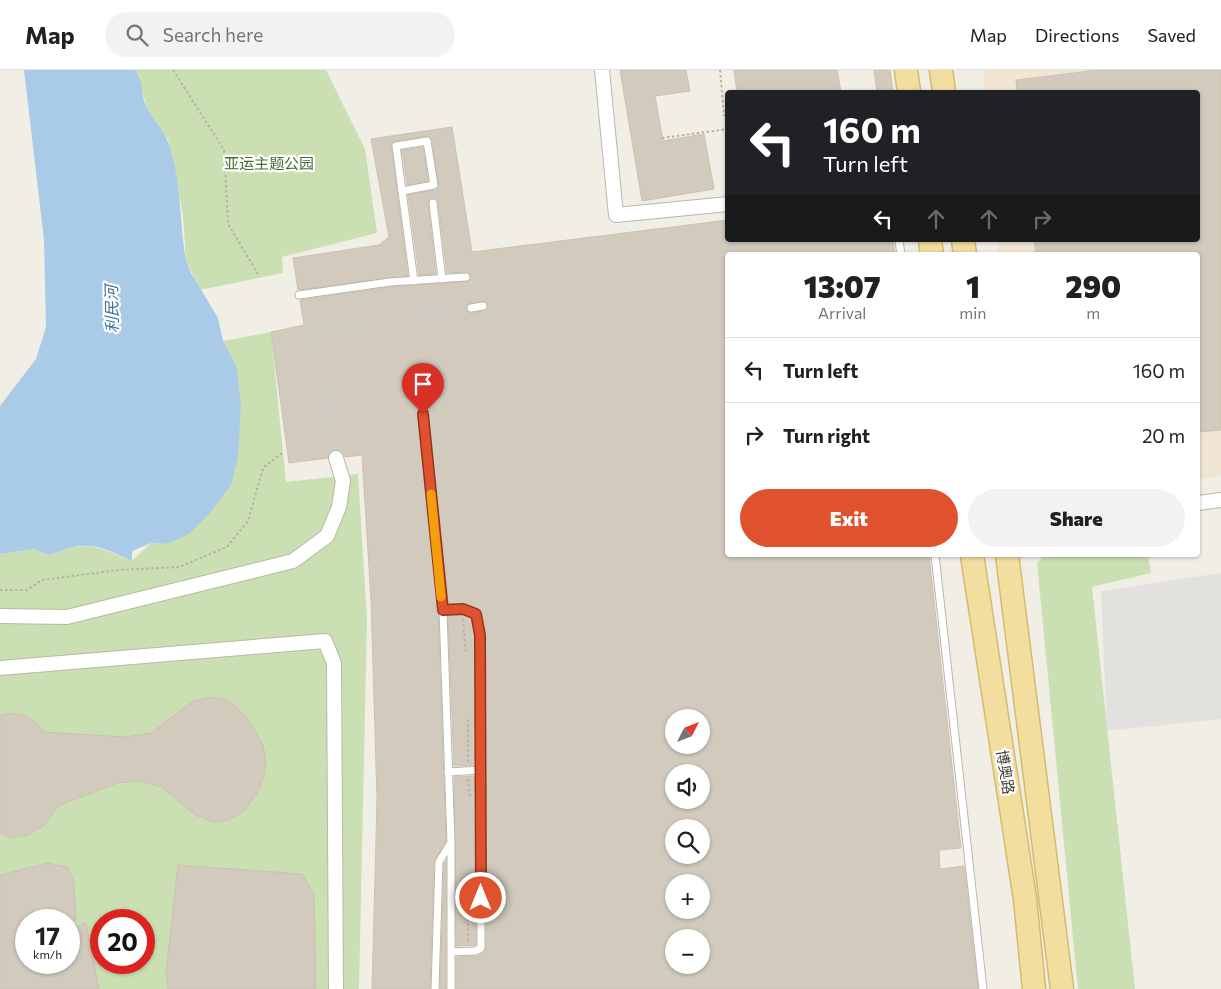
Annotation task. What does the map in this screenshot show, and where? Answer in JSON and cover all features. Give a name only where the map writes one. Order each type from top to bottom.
[{"type":"main road","points":[[906,70],[909,90]]},
{"type":"main road","points":[[941,70],[944,90]]},
{"type":"main road","name":"博奥路","points":[[972,557],[1025,899],[1034,989]]},
{"type":"main road","name":"博奥路","points":[[1007,557],[1062,989]]},
{"type":"street","points":[[602,70],[616,215],[725,204]]},
{"type":"street","points":[[0,616],[67,617],[293,561],[327,536],[339,507],[343,481],[336,458]]},
{"type":"street","points":[[1200,503],[1221,500]]},
{"type":"street","points":[[0,668],[325,641],[334,663],[336,989]]},
{"type":"lane","points":[[402,191],[434,185],[426,141],[396,146],[402,191],[414,281]]},
{"type":"lane","points":[[433,203],[442,279]]},
{"type":"lane","points":[[299,295],[414,281],[466,277]]},
{"type":"lane","points":[[471,308],[483,306]]},
{"type":"lane","points":[[423,414],[443,610],[450,844],[451,989]]},
{"type":"lane","points":[[935,557],[983,989]]},
{"type":"lane","points":[[443,610],[463,609],[476,614],[480,635],[482,770],[481,948],[451,952]]},
{"type":"lane","points":[[448,772],[482,770]]},
{"type":"lane","points":[[435,989],[438,862],[450,844]]},
{"type":"path","points":[[173,70],[224,150],[228,224],[258,274]]},
{"type":"path","points":[[720,70],[725,116]]},
{"type":"path","points":[[662,138],[725,129]]},
{"type":"path","points":[[0,590],[28,590],[42,580],[118,570],[179,567],[227,547],[248,521],[263,468],[283,452]]},
{"type":"path","points":[[463,609],[466,654]]},
{"type":"path","points":[[468,717],[468,771],[471,806]]},
{"type":"path","points":[[468,886],[468,951]]},
{"type":"shaded area","points":[[983,70],[1221,70],[1221,476],[1200,479],[1200,252],[999,252],[997,242],[1200,242],[1200,90],[985,90]]},
{"type":"shaded area","points":[[1221,573],[1221,719],[1107,731],[1101,591]]},
{"type":"green space","name":"亚运主题公园","points":[[135,70],[326,70],[365,149],[377,233],[282,257],[283,273],[200,290],[186,260],[183,215],[168,139],[158,128],[146,106],[139,75]]},
{"type":"green space","points":[[271,332],[286,482],[358,474],[367,619],[359,989],[0,989],[0,554],[34,549],[50,555],[83,546],[100,549],[132,561],[151,543],[167,544],[236,365],[223,341]]},
{"type":"green space","points":[[1043,557],[1148,557],[1151,573],[1092,587],[1135,989],[1078,989],[1037,563]]},
{"type":"water","name":"利民河","points":[[24,70],[135,70],[138,74],[146,106],[166,138],[173,157],[186,260],[191,273],[218,318],[223,341],[236,365],[241,403],[238,456],[231,485],[210,513],[189,534],[167,544],[151,543],[132,551],[132,561],[91,546],[73,547],[50,555],[34,549],[0,554],[0,406],[36,359],[46,327],[44,240]]},
{"type":"building","points":[[620,70],[686,70],[690,91],[655,96],[663,141],[704,134],[714,189],[642,201]]},
{"type":"building","points":[[734,70],[837,70],[841,90],[737,90]]},
{"type":"building","points":[[874,70],[890,70],[893,90],[877,90]]},
{"type":"building","points":[[1098,70],[1221,70],[1221,430],[1200,432],[1200,252],[1036,252],[1034,242],[1200,242],[1200,90],[1017,90],[1016,80]]},
{"type":"building","points":[[452,127],[472,252],[725,220],[725,242],[893,242],[895,252],[725,252],[725,557],[929,557],[961,848],[939,850],[940,869],[964,866],[978,989],[456,989],[456,957],[477,956],[484,952],[486,948],[485,635],[480,610],[465,604],[448,604],[428,413],[423,409],[418,415],[438,610],[446,841],[434,862],[430,989],[372,989],[377,799],[371,600],[362,455],[345,457],[342,451],[334,450],[329,452],[328,458],[289,463],[271,332],[304,325],[300,300],[391,287],[469,281],[471,276],[468,272],[447,273],[438,202],[433,198],[428,204],[436,274],[419,275],[408,195],[435,190],[439,186],[432,140],[428,136],[395,141],[391,144],[408,276],[298,290],[293,258],[379,245],[389,237],[371,139]],"holes":[[[484,301],[488,306],[486,310],[471,313],[467,311],[468,304]]]},
{"type":"building","points":[[423,147],[428,181],[407,185],[402,150]]},
{"type":"building","points":[[462,614],[471,618],[475,636],[475,765],[454,766],[448,615]]},
{"type":"building","points":[[209,697],[224,699],[236,706],[250,722],[263,745],[266,760],[264,775],[259,790],[246,809],[229,820],[214,822],[195,815],[162,787],[140,781],[117,783],[58,806],[45,825],[28,835],[13,838],[0,833],[0,715],[9,713],[24,715],[45,732],[125,737],[151,733],[193,701]]},
{"type":"building","points":[[475,776],[476,945],[456,946],[454,777]]},
{"type":"building","points":[[446,861],[446,989],[440,989],[444,864]]},
{"type":"building","points":[[48,863],[67,867],[74,882],[75,909],[15,909],[15,974],[80,974],[80,925],[86,923],[90,943],[90,974],[96,974],[99,989],[0,989],[0,875]]},
{"type":"building","points":[[178,865],[302,874],[314,894],[316,989],[168,989],[166,973]]},
{"type":"tunnel","points":[[336,458],[313,333],[353,324],[463,308]]},
{"type":"slow traffic","points":[[431,494],[441,597]]},
{"type":"route","points":[[423,414],[443,610],[463,609],[476,614],[480,635],[481,898]]}]
